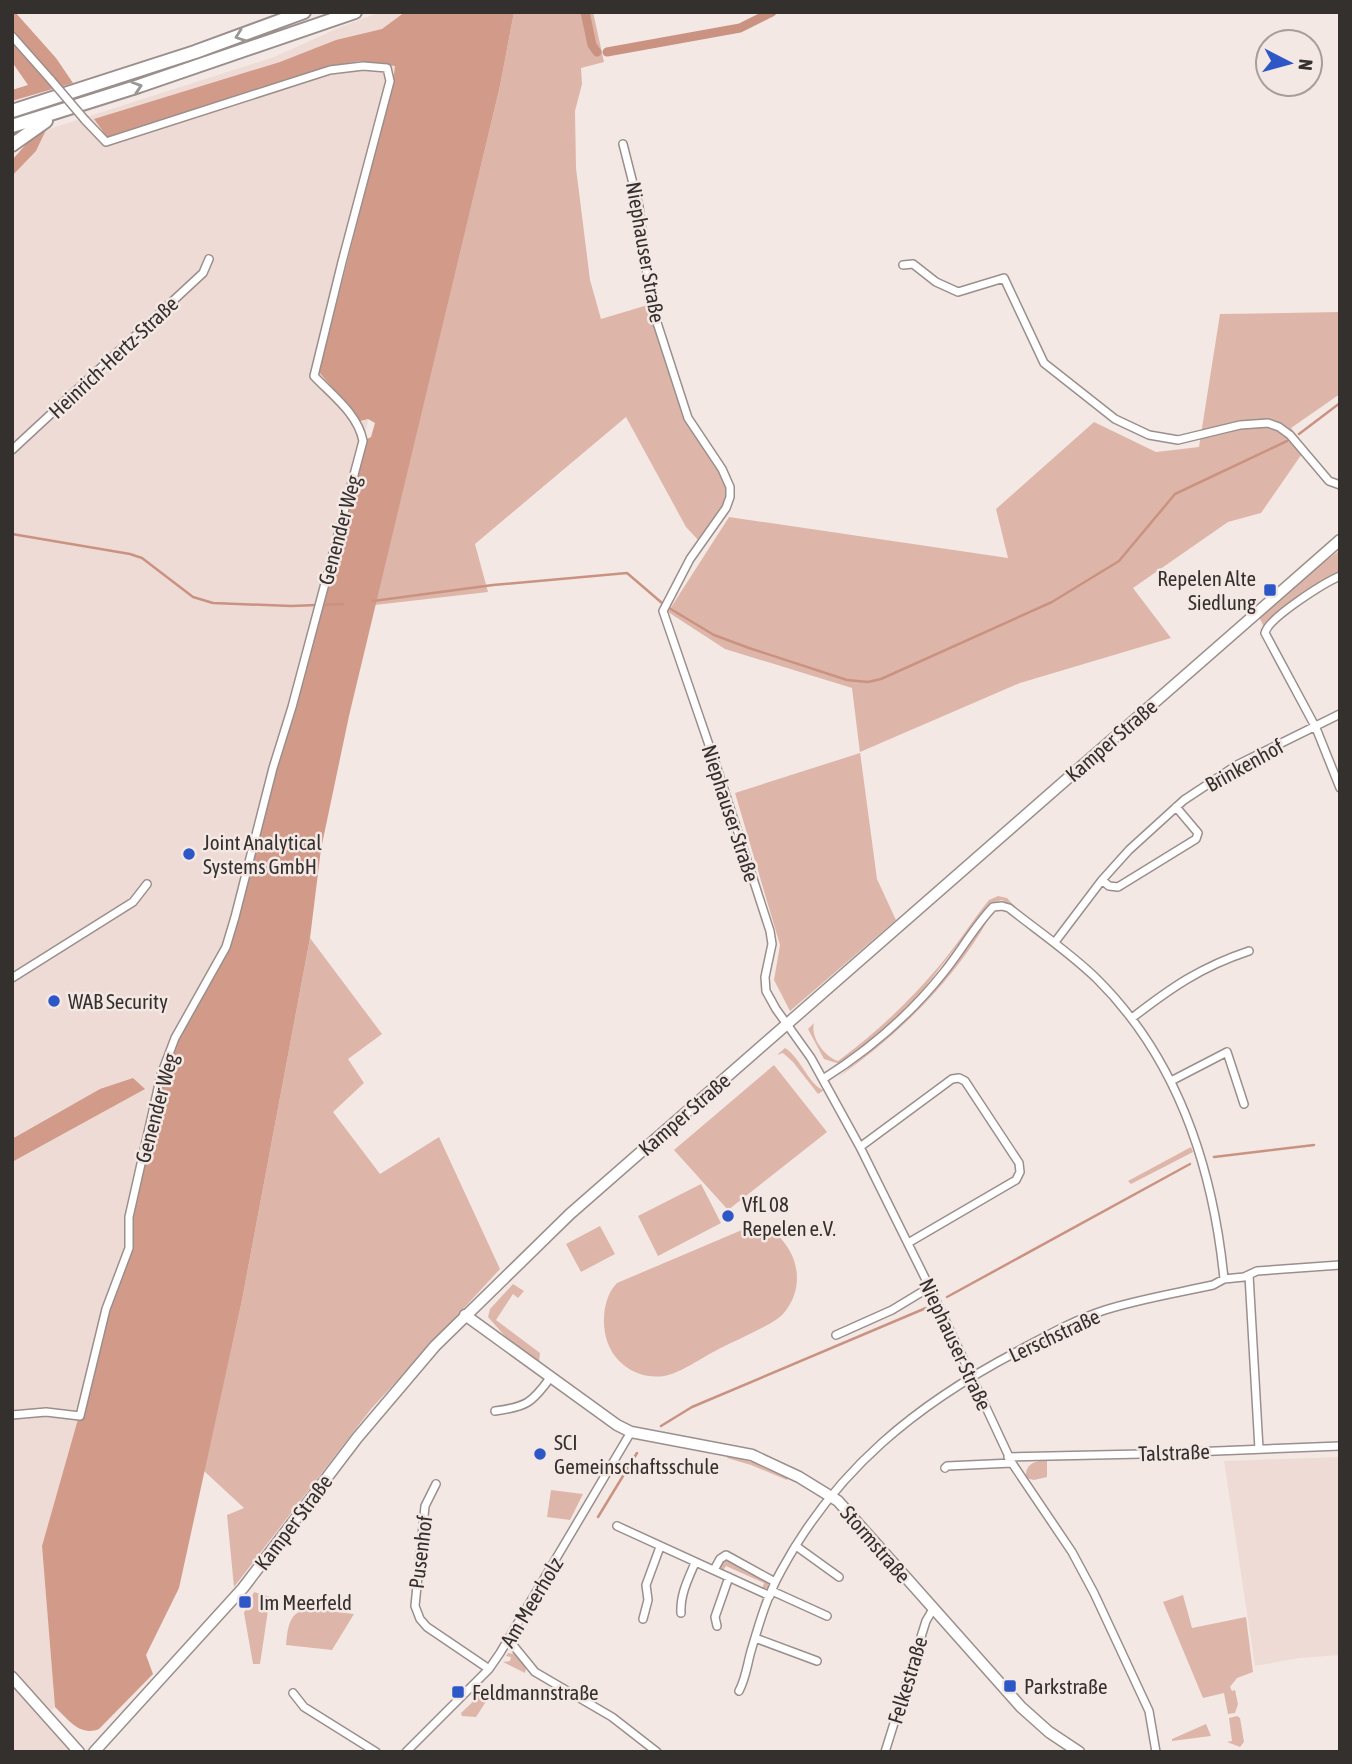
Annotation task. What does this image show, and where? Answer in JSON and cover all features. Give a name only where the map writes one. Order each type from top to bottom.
[{"type":"highway","points":[[12,111],[195,52],[304,12]]},
{"type":"highway","points":[[12,126],[355,12]]},
{"type":"highway","points":[[12,145],[36,127],[72,107]]},
{"type":"main road","name":"Kamper Straße","points":[[94,1752],[229,1606],[357,1438],[435,1346],[466,1315],[570,1214],[1340,540]]},
{"type":"main road","name":"Stormstraße","points":[[466,1315],[590,1408],[631,1432],[752,1455],[799,1477],[838,1501],[1021,1707],[1049,1732],[1079,1752]]},
{"type":"main road","points":[[12,1677],[79,1752]]},
{"type":"street","name":"Genender Weg","points":[[12,36],[106,142],[330,70],[363,66],[387,68],[390,82],[314,376],[354,418],[361,430],[363,441],[226,947],[175,1038],[161,1075],[129,1217],[129,1248],[106,1309],[80,1416],[46,1412],[12,1415]]},
{"type":"street","name":"Niephauser Straße","points":[[623,144],[639,207],[650,301],[688,418],[722,469],[730,487],[726,508],[690,559],[663,611],[770,931],[772,944],[765,977],[766,990],[811,1058],[860,1147],[930,1287],[1010,1460],[1072,1552],[1094,1593],[1149,1711],[1156,1752]]},
{"type":"street","name":"Heinrich-Hertz-Straße","points":[[12,450],[203,273],[209,259]]},
{"type":"street","points":[[903,265],[913,264],[936,282],[958,292],[1004,278],[1044,363],[1095,406],[1133,429],[1178,440],[1240,425],[1268,423],[1279,426],[1290,435],[1329,481],[1340,485]]},
{"type":"street","points":[[1340,576],[1303,599],[1265,629],[1267,639],[1316,728],[1340,788]]},
{"type":"street","name":"Brinkenhof","points":[[1055,942],[1102,880],[1129,850],[1176,807],[1237,765],[1340,714]]},
{"type":"street","points":[[1102,880],[1110,886],[1118,887],[1196,839],[1198,833],[1176,807]]},
{"type":"street","points":[[12,978],[132,902],[147,884]]},
{"type":"street","points":[[823,1079],[849,1063],[899,1022],[944,972],[986,914],[993,908],[1009,908],[1094,975],[1132,1018],[1155,1052],[1196,1140],[1207,1175],[1220,1236],[1224,1279]]},
{"type":"street","points":[[1132,1018],[1187,977],[1216,962],[1249,951]]},
{"type":"street","points":[[1171,1082],[1227,1052],[1244,1104]]},
{"type":"street","points":[[860,1147],[952,1079],[959,1078],[965,1081],[992,1118],[1019,1163],[1020,1172],[1016,1180],[908,1243]]},
{"type":"street","name":"Lerschstraße","points":[[739,1691],[745,1680],[755,1638],[775,1582],[796,1546],[838,1484],[928,1405],[972,1376],[1055,1331],[1092,1315],[1213,1285],[1224,1279],[1257,1271],[1340,1265]]},
{"type":"street","points":[[1249,1275],[1259,1449]]},
{"type":"street","points":[[836,1335],[892,1310],[930,1287]]},
{"type":"street","points":[[495,1411],[517,1409],[525,1405],[534,1399],[550,1378]]},
{"type":"street","name":"Am Meerholz","points":[[406,1752],[489,1669],[631,1432]]},
{"type":"street","name":"Talstraße","points":[[1010,1460],[1340,1446]]},
{"type":"street","points":[[944,1468],[1010,1460]]},
{"type":"street","name":"Pusenhof","points":[[436,1484],[425,1506],[415,1606],[420,1619],[427,1627],[489,1669]]},
{"type":"street","points":[[617,1526],[695,1563],[827,1616]]},
{"type":"street","points":[[796,1546],[839,1577]]},
{"type":"street","points":[[643,1619],[648,1600],[646,1585],[660,1547]]},
{"type":"street","points":[[714,1570],[720,1559],[726,1555],[775,1582]]},
{"type":"street","points":[[681,1613],[684,1592],[695,1563]]},
{"type":"street","points":[[717,1626],[715,1618],[729,1577]]},
{"type":"street","name":"Felkestraße","points":[[885,1752],[926,1621],[933,1609]]},
{"type":"street","points":[[755,1638],[817,1661]]},
{"type":"street","points":[[509,1639],[536,1672],[612,1717],[657,1752]]},
{"type":"street","points":[[293,1693],[304,1707],[376,1752]]},
{"type":"shaded area","points":[[12,12],[15,12],[56,58],[73,83],[12,101],[12,90],[28,85],[12,62]]},
{"type":"shaded area","points":[[381,12],[472,12],[446,105],[363,441],[224,942],[174,1031],[159,1075],[129,1248],[42,1546],[55,1707],[45,1716],[77,1752],[12,1752],[12,176],[36,151],[46,130],[274,57]]},
{"type":"shaded area","points":[[405,12],[514,12],[500,86],[349,716],[321,849],[310,938],[242,1300],[179,1588],[146,1655],[153,1674],[99,1729],[86,1731],[75,1726],[55,1707],[42,1546],[106,1309],[129,1248],[129,1217],[143,1150],[175,1038],[226,947],[363,441],[371,437],[375,423],[368,419],[360,421],[319,372],[393,83],[395,66],[360,61],[327,67],[107,137],[94,119],[280,62],[336,40],[382,29]]},
{"type":"shaded area","points":[[514,12],[593,12],[604,62],[581,68],[582,84],[575,111],[576,168],[590,280],[601,319],[651,304],[688,424],[722,470],[728,486],[728,497],[725,508],[699,541],[686,527],[626,417],[475,544],[488,592],[375,605],[500,86]]},
{"type":"shaded area","points":[[46,130],[36,151],[12,176],[12,160],[37,132]]},
{"type":"shaded area","points":[[1340,312],[1340,394],[1291,428],[1306,448],[1261,513],[1228,522],[1133,588],[1171,638],[1020,683],[860,752],[877,879],[896,920],[790,1011],[774,980],[780,945],[735,793],[860,753],[852,688],[725,649],[668,612],[729,517],[1008,558],[996,509],[1094,422],[1156,452],[1199,447],[1220,314]]},
{"type":"shaded area","points":[[1340,550],[1340,576],[1265,629],[1257,613]]},
{"type":"shaded area","points":[[998,896],[1007,898],[1017,909],[1002,900],[989,904],[919,995],[880,1034],[840,1064],[824,1059],[808,1029],[814,1023],[814,1034],[820,1046],[838,1061],[905,1004],[946,957],[989,900]]},
{"type":"shaded area","points":[[989,918],[975,942],[922,1006],[881,1044],[837,1078],[883,1041],[922,1004]]},
{"type":"shaded area","points":[[310,938],[382,1034],[348,1059],[364,1083],[333,1112],[380,1174],[439,1137],[500,1269],[371,1409],[234,1587],[227,1515],[244,1508],[204,1471],[242,1300]]},
{"type":"shaded area","points":[[785,1048],[796,1058],[814,1084],[824,1090],[818,1094],[793,1062],[783,1053],[777,1055]]},
{"type":"shaded area","points":[[774,1065],[827,1132],[728,1210],[674,1150]]},
{"type":"shaded area","points":[[133,1078],[145,1089],[12,1162],[12,1139],[100,1089]]},
{"type":"shaded area","points":[[1191,1147],[1193,1152],[1131,1184],[1128,1181]]},
{"type":"shaded area","points":[[701,1184],[721,1223],[658,1256],[638,1216]]},
{"type":"shaded area","points":[[756,1224],[775,1233],[790,1251],[794,1261],[797,1272],[795,1294],[783,1314],[762,1328],[670,1375],[643,1375],[618,1360],[608,1343],[604,1320],[607,1300],[617,1283]]},
{"type":"shaded area","points":[[600,1226],[615,1254],[581,1272],[566,1244]]},
{"type":"shaded area","points":[[513,1284],[524,1291],[518,1298],[513,1294],[496,1320],[540,1353],[539,1363],[504,1335],[488,1317],[490,1309]]},
{"type":"shaded area","points":[[728,1455],[751,1462],[752,1460],[789,1476],[787,1480],[727,1458]]},
{"type":"shaded area","points":[[1340,1457],[1340,1655],[1299,1658],[1255,1666],[1224,1461]]},
{"type":"shaded area","points":[[1047,1460],[1047,1477],[1034,1480],[1026,1478],[1031,1464]]},
{"type":"shaded area","points":[[551,1490],[583,1494],[570,1520],[547,1517]]},
{"type":"shaded area","points":[[724,1558],[768,1580],[768,1588],[762,1589],[764,1583],[726,1566],[722,1572],[719,1566]]},
{"type":"shaded area","points":[[254,1592],[270,1597],[260,1664],[253,1664],[244,1613]]},
{"type":"shaded area","points":[[1183,1595],[1192,1628],[1246,1617],[1253,1672],[1237,1678],[1230,1687],[1232,1691],[1235,1690],[1238,1704],[1235,1713],[1228,1714],[1224,1693],[1203,1698],[1163,1602]]},
{"type":"shaded area","points":[[311,1609],[354,1614],[332,1650],[286,1645],[291,1620],[298,1612]]},
{"type":"shaded area","points":[[508,1653],[514,1654],[526,1668],[525,1673],[503,1662],[510,1661],[511,1657],[506,1656]]},
{"type":"shaded area","points":[[485,1690],[491,1694],[476,1717],[462,1716],[461,1713]]},
{"type":"shaded area","points":[[1229,1718],[1240,1718],[1244,1742],[1240,1747],[1227,1742],[1232,1741]]},
{"type":"shaded area","points":[[1206,1724],[1211,1736],[1172,1741],[1172,1739]]},
{"type":"waterway","points":[[585,12],[592,45],[597,52]]},
{"type":"waterway","points":[[607,52],[740,28],[772,12]]},
{"type":"waterway","points":[[1299,434],[1340,403]]},
{"type":"waterway","points":[[669,608],[714,635],[749,648],[847,680],[868,682],[881,679],[1052,602],[1119,561],[1175,494],[1287,441]]},
{"type":"waterway","points":[[12,534],[142,558],[193,597],[213,603],[291,606],[343,604]]},
{"type":"waterway","points":[[373,601],[493,585],[627,573],[662,603]]},
{"type":"waterway","points":[[1214,1157],[1314,1145]]},
{"type":"waterway","points":[[947,1297],[1190,1164]]},
{"type":"waterway","points":[[661,1426],[692,1407],[926,1308]]},
{"type":"waterway","points":[[598,1517],[637,1453]]},
{"type":"place","name":"Repelen Alte Siedlung","points":[[1270,590]]},
{"type":"place","name":"Joint Analytical Systems GmbH","points":[[189,854]]},
{"type":"place","name":"WAB Security","points":[[54,1001]]},
{"type":"place","name":"VfL 08 Repelen e.V.","points":[[728,1216]]},
{"type":"place","name":"SCI Gemeinschaftsschule","points":[[540,1454]]},
{"type":"place","name":"Im Meerfeld","points":[[245,1602]]},
{"type":"place","name":"Parkstraße","points":[[1010,1686]]},
{"type":"place","name":"Feldmannstraße","points":[[458,1692]]}]
